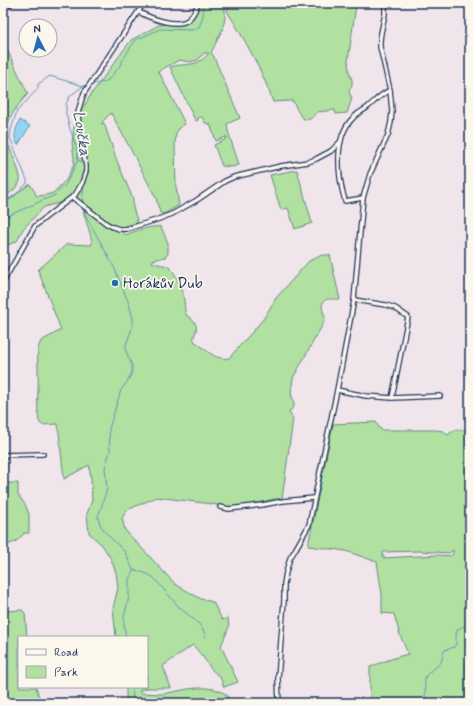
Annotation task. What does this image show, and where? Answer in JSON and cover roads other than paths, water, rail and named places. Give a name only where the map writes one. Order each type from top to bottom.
[{"type":"street","points":[[3,284],[35,226],[72,197],[79,188],[86,171],[78,121],[80,104],[84,93],[144,3]]},
{"type":"street","points":[[138,12],[153,19],[182,23],[190,18],[198,3]]},
{"type":"street","points":[[279,703],[278,678],[286,572],[290,558],[296,550],[309,525],[354,300],[363,198],[370,174],[388,135],[391,122],[392,111],[390,90],[380,47],[385,14],[385,3]]},
{"type":"street","points":[[363,198],[345,201],[339,169],[341,141],[346,127],[352,118],[368,107],[382,94],[390,90]]},
{"type":"street","points":[[72,197],[113,228],[127,229],[172,214],[234,177],[316,159],[331,151],[341,141]]},
{"type":"street","points":[[354,300],[395,308],[408,317],[392,398]]},
{"type":"street","points":[[336,390],[366,396],[392,398],[440,396]]},
{"type":"street","points":[[4,469],[3,455],[43,454]]},
{"type":"street","points":[[220,507],[229,509],[314,498]]},
{"type":"water","points":[[20,120],[30,126],[18,145],[15,136]]},
{"type":"waterway","name":"Loučka","points":[[92,84],[105,82],[109,79],[119,67],[136,40],[160,29],[192,30],[199,27],[203,15],[202,3]]},
{"type":"waterway","points":[[3,203],[13,198],[27,183],[10,138],[17,111],[38,88],[38,84],[50,76],[83,86]]},
{"type":"waterway","name":"Loučka","points":[[3,218],[55,195],[66,184],[78,160],[76,146],[66,114],[66,104],[70,96],[83,86],[87,85]]},
{"type":"waterway","name":"Loučka","points":[[78,160],[84,163]]},
{"type":"waterway","points":[[83,204],[86,176]]},
{"type":"waterway","points":[[84,209],[85,214],[114,267],[133,318],[133,326],[126,344],[126,351],[132,366],[132,372],[128,381],[121,390],[109,429],[110,451],[105,468],[107,489],[98,517],[105,532],[125,552],[133,570],[153,577],[178,606],[200,625],[206,637]]},
{"type":"waterway","points":[[126,636],[124,617],[129,597],[129,579],[133,571]]},
{"type":"waterway","points":[[417,703],[425,698],[426,676],[441,662],[445,650],[454,647],[456,644],[457,630],[470,621]]},
{"type":"waterway","points":[[132,688],[133,703]]},
{"type":"railway","points":[[3,12],[15,3]]},
{"type":"place","name":"Horákův Dub","points":[[115,283]]}]
